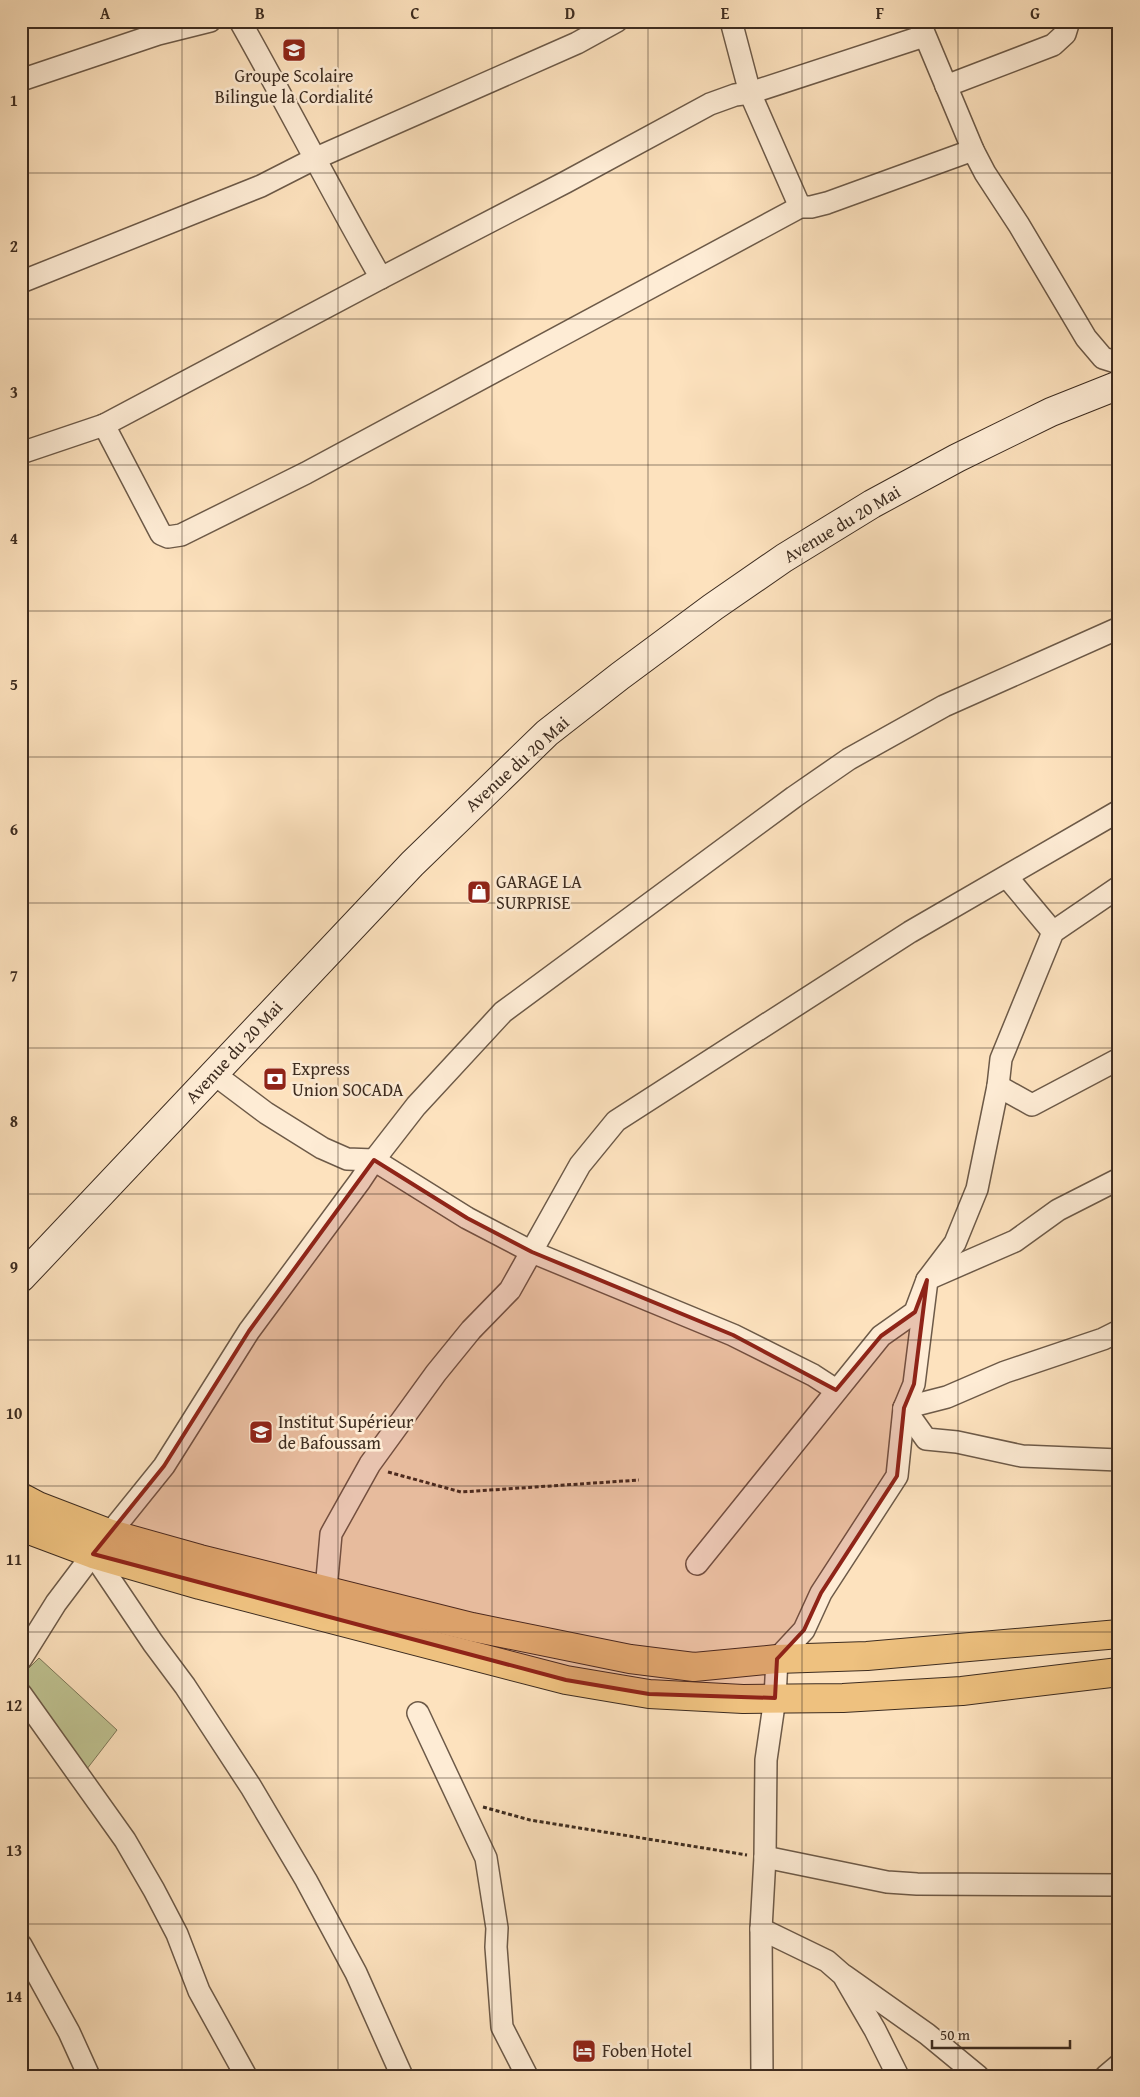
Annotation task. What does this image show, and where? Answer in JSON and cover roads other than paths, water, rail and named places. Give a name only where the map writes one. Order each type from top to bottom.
[{"type":"main road","name":"Avenue du 20 Mai","points":[[21,1278],[350,928],[447,828],[547,733],[620,676],[752,580],[872,504],[957,458],[1051,412],[1119,385]]},
{"type":"main road","points":[[21,1497],[111,1534],[200,1559],[472,1627],[630,1659],[694,1667],[777,1659],[866,1656],[1119,1634]]},
{"type":"main road","points":[[21,1526],[93,1554],[200,1585],[566,1680],[649,1694],[743,1700],[843,1698],[962,1691],[1119,1672]]},
{"type":"street","points":[[21,80],[158,34],[210,21]]},
{"type":"street","points":[[240,21],[281,94],[314,159],[381,278]]},
{"type":"street","points":[[21,282],[261,186],[314,159],[577,43],[617,21]]},
{"type":"street","points":[[731,21],[750,93],[800,207]]},
{"type":"street","points":[[946,86],[1053,45],[1065,34],[1069,21]]},
{"type":"street","points":[[21,453],[104,426],[710,104],[736,95],[750,93],[921,28],[973,150],[1086,338],[1103,358],[1119,363]]},
{"type":"street","points":[[104,426],[160,534],[168,537],[181,535],[306,473],[800,207],[812,207],[827,203],[973,150]]},
{"type":"street","points":[[21,1659],[56,1603],[164,1466],[249,1331],[374,1160],[416,1106],[504,1012],[794,796],[849,759],[944,706],[1119,628]]},
{"type":"street","points":[[326,1590],[331,1534],[370,1464],[436,1373],[471,1330],[510,1290],[580,1165],[616,1121],[910,932],[1119,811]]},
{"type":"street","points":[[1007,877],[1053,932]]},
{"type":"street","points":[[697,1564],[880,1336],[915,1312],[927,1280],[955,1243],[977,1189],[998,1086],[1001,1059],[1053,932],[1119,887]]},
{"type":"street","points":[[998,1086],[1032,1105],[1119,1059]]},
{"type":"street","points":[[214,1074],[266,1113],[322,1148],[347,1159],[374,1160],[467,1218],[532,1252],[733,1335],[813,1375],[836,1390]]},
{"type":"street","points":[[927,1280],[1015,1241],[1058,1210],[1119,1179]]},
{"type":"street","points":[[762,2076],[761,1929],[765,1857],[766,1760],[775,1698],[777,1659],[804,1630],[821,1593],[897,1476],[904,1408],[914,1384],[927,1280]]},
{"type":"street","points":[[904,1408],[947,1397],[1006,1372],[1103,1339],[1119,1331]]},
{"type":"street","points":[[904,1408],[926,1440],[957,1442],[1022,1456],[1119,1460]]},
{"type":"street","points":[[93,1554],[153,1643],[186,1686],[251,1788],[306,1880],[356,1973],[402,2076]]},
{"type":"street","points":[[21,1694],[125,1840],[177,1934],[199,1991],[246,2076]]},
{"type":"street","points":[[418,1713],[486,1858],[496,1928],[502,2028],[527,2076]]},
{"type":"street","points":[[765,1857],[887,1882],[917,1884],[1119,1885]]},
{"type":"street","points":[[761,1929],[827,1961],[843,1975],[875,2030],[898,2076]]},
{"type":"street","points":[[21,1945],[69,2032],[89,2076]]},
{"type":"street","points":[[843,1975],[851,1978],[886,2003],[978,2076]]},
{"type":"street","points":[[1106,2076],[1119,2065]]},
{"type":"place","name":"Groupe Scolaire Bilingue la Cordialité","points":[[294,50]]},
{"type":"place","name":"GARAGE LA SURPRISE","points":[[479,892]]},
{"type":"place","name":"Express Union SOCADA","points":[[275,1079]]},
{"type":"place","name":"Institut Supérieur de Bafoussam","points":[[261,1432]]},
{"type":"place","name":"Foben Hotel","points":[[584,2051]]}]
